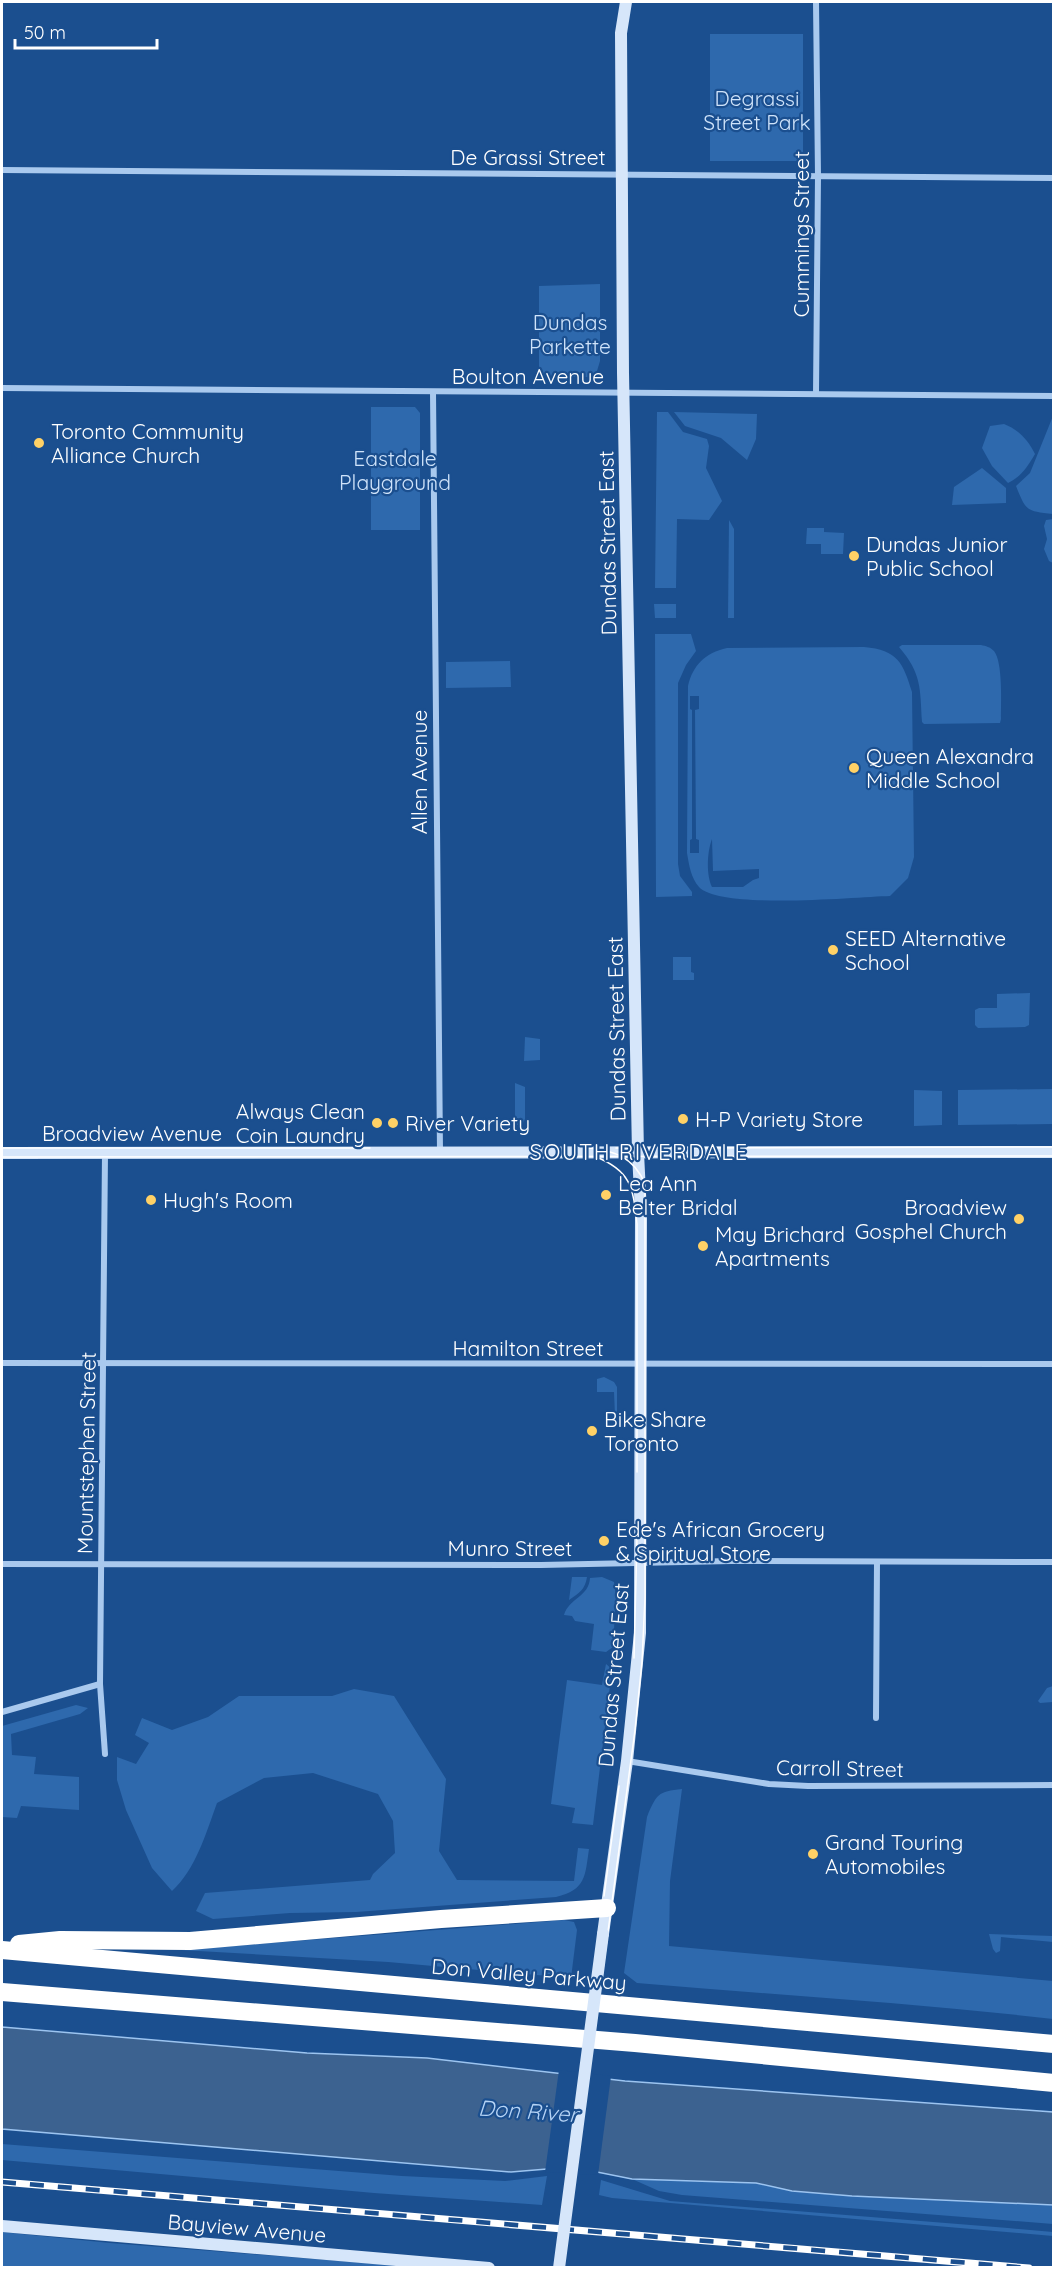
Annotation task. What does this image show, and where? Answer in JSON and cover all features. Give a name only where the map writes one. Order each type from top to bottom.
[{"type":"highway","points":[[2,1946],[60,1940],[190,1941],[441,1919],[607,1908]]},
{"type":"highway","name":"Don Valley Parkway","points":[[2,1950],[1053,2044]]},
{"type":"highway","points":[[2,1992],[635,2043],[1053,2083]]},
{"type":"street","name":"Dundas Street East","points":[[559,2268],[627,1761],[636,1681],[641,1562],[641,1213],[624,393],[621,33],[626,2]]},
{"type":"street","name":"Cummings Street","points":[[816,2],[818,176],[816,394]]},
{"type":"street","name":"De Grassi Street","points":[[2,170],[1053,178]]},
{"type":"street","name":"Boulton Avenue","points":[[2,388],[1053,396]]},
{"type":"street","name":"Allen Avenue","points":[[433,392],[440,1153]]},
{"type":"street","name":"Broadview Avenue","points":[[2,1153],[1053,1152]]},
{"type":"street","name":"Mountstephen Street","points":[[105,1153],[100,1684],[105,1754]]},
{"type":"street","name":"Hamilton Street","points":[[2,1363],[1053,1364]]},
{"type":"street","name":"Munro Street","points":[[2,1564],[542,1565],[641,1562],[1053,1562]]},
{"type":"street","points":[[876,1718],[877,1562]]},
{"type":"street","points":[[2,1712],[100,1684]]},
{"type":"street","name":"Carroll Street","points":[[627,1761],[778,1784],[1053,1785]]},
{"type":"street","name":"Bayview Avenue","points":[[2,2226],[489,2268]]},
{"type":"green space","name":"Degrassi Street Park","points":[[710,34],[803,34],[803,156],[801,161],[710,161]]},
{"type":"green space","name":"Dundas Parkette","points":[[600,284],[600,361],[597,371],[588,377],[539,377],[539,286]]},
{"type":"green space","name":"Eastdale Playground","points":[[371,407],[415,407],[420,413],[420,530],[371,530]]},
{"type":"green space","points":[[657,412],[668,412],[683,432],[707,439],[709,446],[706,468],[722,501],[709,520],[677,519],[676,588],[655,588]]},
{"type":"green space","points":[[674,412],[757,414],[756,439],[747,460],[721,438],[685,426]]},
{"type":"green space","points":[[1053,416],[1053,514],[1028,508],[1016,486],[1030,473]]},
{"type":"green space","points":[[1004,424],[1023,436],[1035,454],[1027,467],[1008,483],[992,466],[982,448],[990,426]]},
{"type":"green space","points":[[982,468],[1006,488],[1006,503],[952,505],[954,487]]},
{"type":"green space","points":[[1054,519],[1053,563],[1049,561],[1044,549],[1047,539],[1044,526],[1046,520]]},
{"type":"green space","points":[[729,520],[734,529],[734,618],[728,618]]},
{"type":"green space","points":[[807,528],[824,528],[824,532],[844,533],[843,554],[821,554],[821,544],[806,544]]},
{"type":"green space","points":[[654,604],[676,604],[676,618],[655,618]]},
{"type":"green space","points":[[655,634],[691,634],[696,651],[686,665],[678,683],[678,864],[680,876],[692,892],[692,896],[656,897]]},
{"type":"green space","points":[[902,645],[981,645],[994,651],[1000,673],[1000,723],[924,724],[916,674],[899,647]]},
{"type":"green space","points":[[864,647],[885,651],[902,666],[912,692],[914,857],[908,878],[890,896],[820,900],[733,898],[712,894],[699,887],[694,880],[687,853],[688,686],[693,672],[701,661],[712,653],[727,648]],"holes":[[[690,696],[699,696],[699,709],[695,710],[696,839],[699,840],[699,853],[690,853],[690,840],[692,839],[692,710],[690,709]],[[712,839],[713,871],[759,869],[759,878],[743,887],[712,887],[708,863]]]},
{"type":"green space","points":[[510,661],[511,687],[446,688],[446,662]]},
{"type":"green space","points":[[673,957],[691,957],[691,972],[694,973],[694,980],[673,980]]},
{"type":"green space","points":[[1030,993],[1029,1025],[978,1028],[975,1025],[975,1010],[997,1008],[997,994]]},
{"type":"green space","points":[[525,1037],[540,1039],[540,1060],[524,1061]]},
{"type":"green space","points":[[515,1083],[525,1087],[525,1119],[522,1125],[515,1125]]},
{"type":"green space","points":[[1053,1089],[1053,1124],[958,1125],[958,1090]]},
{"type":"green space","points":[[914,1090],[942,1091],[942,1125],[914,1126]]},
{"type":"green space","points":[[604,1377],[614,1382],[617,1387],[617,1426],[613,1427],[614,1392],[597,1392],[597,1379]]},
{"type":"green space","points":[[572,1577],[587,1577],[583,1588],[569,1600]]},
{"type":"green space","points":[[602,1577],[614,1582],[616,1596],[613,1647],[606,1652],[591,1650],[594,1624],[575,1621],[572,1616],[564,1615],[570,1605],[583,1594],[590,1578]]},
{"type":"green space","points":[[606,1664],[612,1669],[593,1825],[572,1823],[575,1808],[551,1804],[567,1680],[602,1685]]},
{"type":"green space","points":[[1053,1686],[1053,1702],[1040,1703],[1038,1701],[1047,1688]]},
{"type":"green space","points":[[354,1689],[394,1696],[446,1779],[439,1851],[457,1880],[574,1881],[578,1848],[589,1849],[585,1874],[579,1886],[556,1897],[356,1912],[290,1913],[213,1919],[196,1911],[205,1893],[370,1880],[373,1874],[395,1853],[393,1821],[378,1794],[313,1773],[264,1778],[217,1803],[194,1861],[172,1891],[152,1868],[126,1810],[117,1780],[117,1757],[136,1764],[149,1743],[135,1735],[142,1718],[172,1730],[208,1717],[239,1696],[332,1696]]},
{"type":"green space","points":[[76,1705],[88,1708],[80,1714],[11,1734],[12,1755],[36,1757],[34,1774],[79,1777],[79,1810],[21,1806],[17,1818],[2,1817],[2,1726]]},
{"type":"green space","points":[[682,1789],[670,1881],[669,1946],[1053,1981],[1053,2019],[637,1983],[624,1973],[647,1817],[659,1795]]},
{"type":"green space","points":[[564,1920],[574,1922],[577,1930],[571,1978],[388,1962],[181,1950]]},
{"type":"green space","points":[[989,1934],[1053,1936],[1053,1942],[1001,1937],[1000,1951],[996,1953]]},
{"type":"green space","points":[[2,2144],[402,2176],[505,2181],[547,2176],[542,2205],[374,2193],[2,2160]]},
{"type":"green space","points":[[632,2179],[756,2183],[792,2191],[852,2196],[1053,2205],[1053,2224],[682,2195],[659,2191]]},
{"type":"green space","points":[[601,2180],[670,2201],[1053,2232],[1053,2236],[612,2198],[599,2195]]},
{"type":"green space","points":[[2,2232],[110,2243],[417,2267],[2,2267]]},
{"type":"water","name":"Don River","points":[[2,2027],[307,2053],[427,2058],[625,2081],[1053,2112],[1053,2205],[852,2196],[792,2191],[756,2183],[632,2179],[597,2172],[547,2169],[511,2172],[2,2129]]},
{"type":"pier","points":[[559,2070],[611,2076],[598,2175],[545,2172]]},
{"type":"tram line","points":[[616,1148],[1054,1147]]},
{"type":"tram line","points":[[2,1148],[370,1148]]},
{"type":"tram line","points":[[563,2268],[635,1730],[642,1662],[645,1598],[645,1184],[635,1167],[623,1157],[589,1148]]},
{"type":"tram line","points":[[2,1157],[1054,1156]]},
{"type":"tram line","points":[[596,1157],[608,1162],[624,1175],[632,1191],[636,1212],[637,1472]]},
{"type":"tram line","points":[[634,1658],[637,1538]]},
{"type":"tram line","points":[[604,1896],[619,1786]]},
{"type":"railway","points":[[2,2182],[1029,2268]]},
{"type":"place","name":"Toronto Community Alliance Church","points":[[39,443]]},
{"type":"place","name":"Dundas Junior Public School","points":[[854,556]]},
{"type":"place","name":"Queen Alexandra Middle School","points":[[854,768]]},
{"type":"place","name":"SEED Alternative School","points":[[833,950]]},
{"type":"place","name":"H-P Variety Store","points":[[683,1119]]},
{"type":"place","name":"Always Clean Coin Laundry","points":[[377,1123]]},
{"type":"place","name":"River Variety","points":[[393,1123]]},
{"type":"place","name":"Lea Ann Belter Bridal","points":[[606,1195]]},
{"type":"place","name":"Hugh's Room","points":[[151,1200]]},
{"type":"place","name":"Broadview Gosphel Church","points":[[1019,1219]]},
{"type":"place","name":"May Brichard Apartments","points":[[703,1246]]},
{"type":"place","name":"Bike Share Toronto","points":[[592,1431]]},
{"type":"place","name":"Ede's African Grocery & Spiritual Store","points":[[604,1541]]},
{"type":"place","name":"Grand Touring Automobiles","points":[[813,1854]]},
{"type":"district","name":"SOUTH RIVERDALE","points":[[639,1152]]}]
